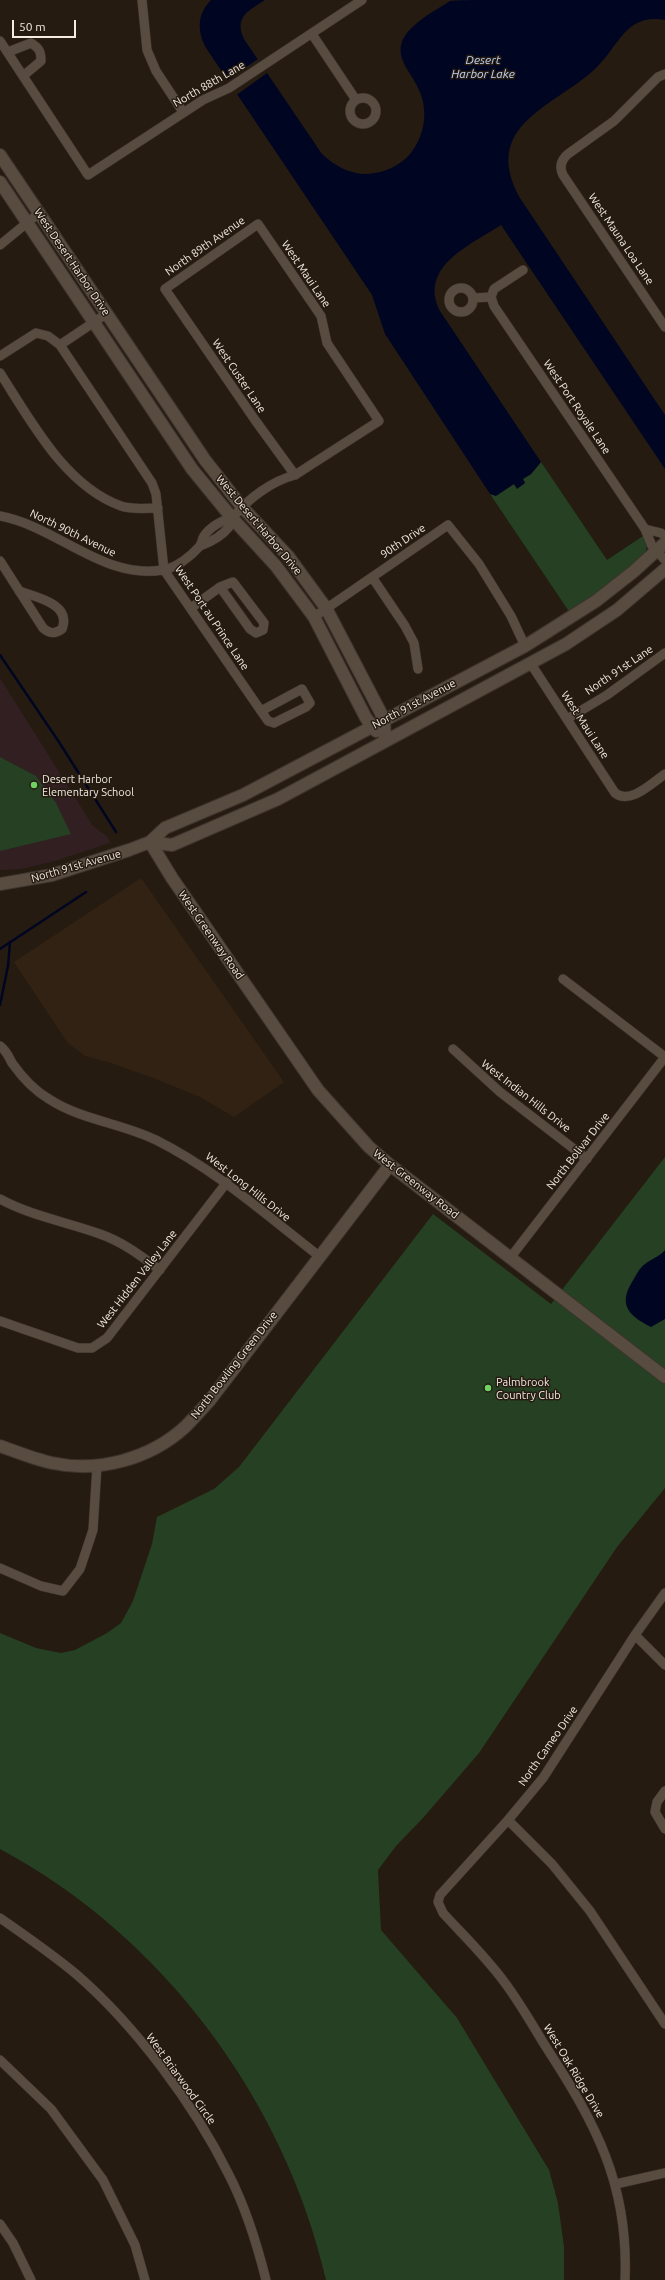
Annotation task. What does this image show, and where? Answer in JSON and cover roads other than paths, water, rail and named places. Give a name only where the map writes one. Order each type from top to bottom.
[{"type":"street","points":[[142,0],[147,50],[156,71],[183,112]]},
{"type":"street","name":"North 88th Lane","points":[[23,76],[88,175],[183,112],[203,100],[229,88],[362,0]]},
{"type":"street","points":[[312,34],[356,100]]},
{"type":"street","points":[[0,41],[23,76],[41,61],[41,54],[38,48],[31,43],[8,52]]},
{"type":"street","name":"West Mauna Loa Lane","points":[[662,75],[614,121],[568,154],[561,164],[563,175],[665,327]]},
{"type":"street","name":"West Desert Harbor Drive","points":[[0,155],[204,460],[242,507],[288,556],[326,608],[384,719],[384,740]]},
{"type":"street","name":"West Desert Harbor Drive","points":[[0,182],[192,469],[232,518],[276,566],[314,617],[371,726],[384,740]]},
{"type":"street","points":[[0,245],[39,213]]},
{"type":"street","name":"North 89th Avenue","points":[[165,289],[258,224]]},
{"type":"street","name":"West Maui Lane","points":[[258,224],[321,316],[327,343],[379,421]]},
{"type":"street","points":[[473,298],[491,297],[494,289],[522,270]]},
{"type":"street","name":"West Custer Lane","points":[[165,289],[255,420],[295,475]]},
{"type":"street","name":"West Port Royale Lane","points":[[491,297],[494,306],[645,529],[662,551]]},
{"type":"street","points":[[0,356],[36,333],[48,336],[60,346],[106,314]]},
{"type":"street","name":"West Port au Prince Lane","points":[[60,346],[152,483],[156,494],[158,508],[164,570],[191,608],[261,711],[268,721],[274,724],[306,707],[310,703],[302,689],[261,711]]},
{"type":"street","points":[[0,374],[54,454],[75,477],[121,506],[137,509],[158,508]]},
{"type":"street","name":"North 90th Avenue","points":[[0,516],[19,520],[34,526],[118,568],[164,570],[181,562],[200,546],[211,542],[229,527],[232,518],[242,507],[283,478],[295,475],[379,421]]},
{"type":"street","name":"90th Drive","points":[[314,617],[448,525],[479,564],[510,616],[525,646]]},
{"type":"street","points":[[645,529],[661,533],[665,536]]},
{"type":"street","name":"North 91st Avenue","points":[[0,884],[37,878],[90,863],[150,842],[164,828],[243,795],[384,719],[525,646],[596,601],[662,551]]},
{"type":"street","points":[[0,561],[18,591],[49,633],[56,633],[62,629],[65,619],[62,611],[43,600],[18,591]]},
{"type":"street","name":"North 91st Avenue","points":[[150,842],[172,844],[278,799],[384,740],[532,664],[566,644],[616,610],[665,569]]},
{"type":"street","points":[[372,576],[406,626],[414,643],[418,668]]},
{"type":"street","points":[[191,608],[220,587],[233,582],[264,623],[263,630],[256,633],[250,629],[220,587]]},
{"type":"street","name":"North 91st Lane","points":[[567,719],[607,695],[665,654]]},
{"type":"street","name":"West Maui Lane","points":[[532,664],[612,789],[622,797],[633,795],[665,774]]},
{"type":"street","name":"West Greenway Road","points":[[150,842],[176,884],[318,1090],[370,1147],[390,1166],[665,1377]]},
{"type":"street","points":[[563,979],[665,1057]]},
{"type":"street","name":"West Long Hills Drive","points":[[0,1046],[24,1077],[47,1099],[71,1112],[126,1127],[145,1134],[194,1160],[227,1182],[319,1256]]},
{"type":"street","name":"West Indian Hills Drive","points":[[453,1049],[500,1092],[587,1159]]},
{"type":"street","name":"North Bolivar Drive","points":[[510,1258],[665,1057]]},
{"type":"street","name":"North Bowling Green Drive","points":[[0,1446],[53,1463],[97,1466],[148,1452],[165,1442],[185,1427],[210,1400],[319,1256],[390,1166]]},
{"type":"street","name":"West Hidden Valley Lane","points":[[0,1321],[78,1348],[92,1348],[107,1338],[227,1182]]},
{"type":"street","points":[[0,1199],[16,1208],[102,1234],[127,1246],[160,1270]]},
{"type":"street","points":[[0,1568],[41,1586],[63,1591],[80,1569],[93,1530],[97,1466]]},
{"type":"street","name":"North Cameo Drive","points":[[438,1902],[440,1895],[508,1820],[543,1778],[635,1635],[665,1593]]},
{"type":"street","points":[[635,1635],[665,1665]]},
{"type":"street","points":[[665,1791],[657,1802],[655,1812],[665,1829]]},
{"type":"street","points":[[508,1820],[552,1864],[590,1911],[665,2024]]},
{"type":"street","name":"West Oak Ridge Drive","points":[[438,1902],[443,1913],[505,1983],[577,2094],[595,2128],[616,2184],[626,2255],[625,2280]]},
{"type":"street","name":"West Briarwood Circle","points":[[0,1918],[76,1974],[148,2050],[198,2119],[229,2175],[256,2240],[266,2280]]},
{"type":"street","points":[[0,2060],[51,2109],[103,2180],[135,2245],[145,2280]]},
{"type":"street","points":[[616,2184],[665,2172]]},
{"type":"street","points":[[0,2224],[13,2243],[31,2280]]},
{"type":"water","name":"Desert Harbor Lake","points":[[211,0],[265,0],[244,15],[241,31],[244,39],[322,154],[332,162],[348,171],[367,174],[385,170],[401,162],[410,154],[420,138],[424,121],[423,103],[421,94],[403,62],[401,56],[401,45],[404,38],[415,25],[450,1],[665,0],[665,20],[651,19],[632,27],[624,34],[595,69],[527,120],[515,135],[509,152],[510,173],[520,198],[665,415],[665,469],[501,225],[463,249],[451,259],[442,269],[436,281],[435,295],[440,311],[541,462],[531,474],[523,479],[525,483],[517,489],[514,484],[496,496],[490,494],[385,334],[372,295],[206,48],[201,35],[200,23],[203,11]]},
{"type":"water","points":[[665,1250],[665,1319],[651,1327],[637,1319],[632,1314],[628,1309],[626,1297],[632,1282],[641,1268]]},
{"type":"waterway","points":[[0,655],[59,742],[116,832]]},
{"type":"waterway","points":[[0,949],[86,892]]},
{"type":"waterway","points":[[0,1005],[8,966],[10,942]]},
{"type":"place","name":"Desert Harbor Elementary School","points":[[34,785]]},
{"type":"place","name":"Palmbrook Country Club","points":[[488,1388]]}]
